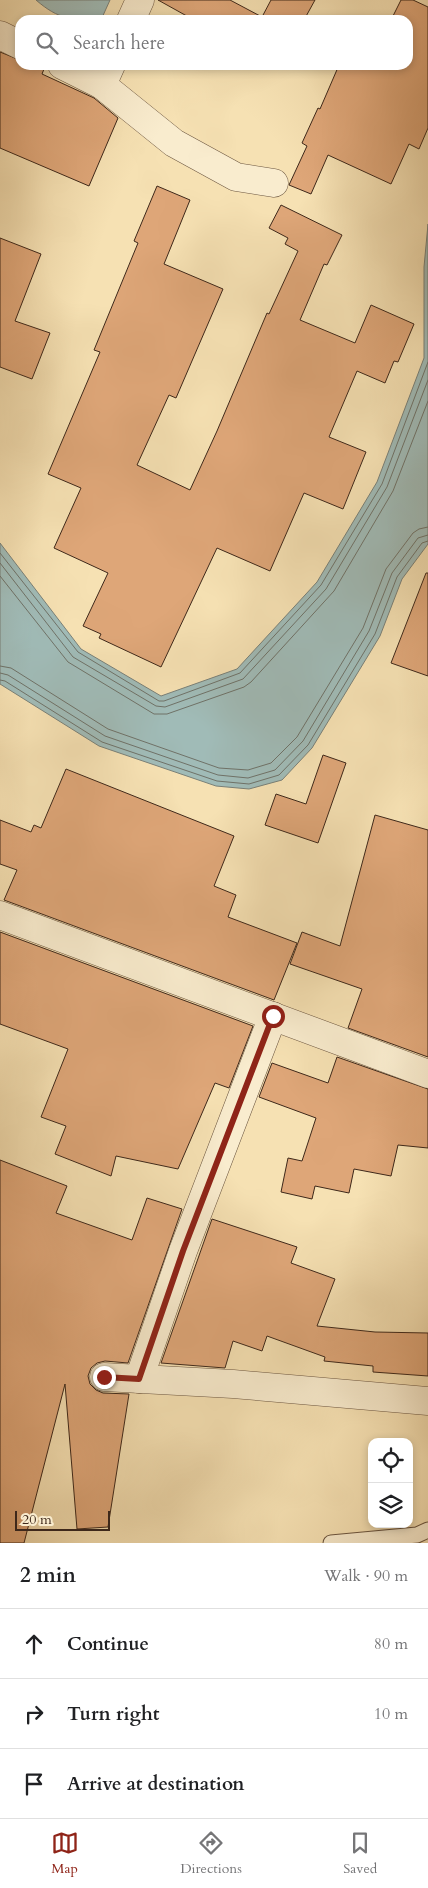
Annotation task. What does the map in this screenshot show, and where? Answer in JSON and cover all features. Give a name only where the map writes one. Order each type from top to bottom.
[{"type":"street","points":[[133,15],[140,0]]},
{"type":"street","points":[[0,35],[15,42]]},
{"type":"street","points":[[84,70],[106,75],[174,144],[236,177],[274,183]]},
{"type":"street","points":[[0,915],[428,1074]]},
{"type":"street","points":[[139,1379],[183,1251],[273,1016]]},
{"type":"street","points":[[104,1377],[233,1384],[428,1401]]},
{"type":"lane","points":[[331,1543],[417,1535],[428,1530]]},
{"type":"water","points":[[36,0],[110,0],[103,15],[59,15]]},
{"type":"water","points":[[428,224],[428,544],[402,579],[380,636],[312,748],[282,780],[249,789],[216,786],[99,746],[0,684],[0,543],[81,649],[161,696],[237,669],[317,582],[377,482],[424,358],[424,267]]},
{"type":"building","points":[[158,0],[230,0],[258,15],[185,15]]},
{"type":"building","points":[[271,0],[315,0],[307,15],[263,15]]},
{"type":"building","points":[[401,0],[413,0],[428,7],[428,128],[419,149],[409,144],[391,184],[328,155],[311,194],[289,185],[307,146],[302,143],[318,108],[320,109],[337,70],[413,70],[413,15],[394,15]]},
{"type":"building","points":[[0,52],[15,58],[15,70],[44,70],[42,74],[94,98],[118,118],[89,186],[0,148]]},
{"type":"building","points":[[157,186],[190,200],[164,264],[223,289],[176,398],[169,395],[137,465],[190,490],[267,313],[269,314],[298,251],[285,244],[288,238],[269,228],[281,205],[342,235],[327,265],[324,264],[300,320],[355,343],[371,305],[414,324],[398,362],[394,361],[385,383],[357,371],[329,437],[366,452],[343,509],[304,493],[270,571],[217,548],[161,667],[99,638],[101,634],[83,626],[108,573],[54,548],[81,488],[48,474],[100,352],[94,350],[138,243],[134,241]]},
{"type":"building","points":[[0,238],[41,254],[15,321],[50,333],[32,379],[0,367]]},
{"type":"building","points":[[426,573],[428,573],[428,676],[391,663]]},
{"type":"building","points":[[323,755],[346,763],[318,843],[265,825],[276,794],[306,804]]},
{"type":"building","points":[[66,769],[234,836],[214,886],[236,895],[228,917],[297,943],[274,1000],[4,900],[17,870],[0,864],[0,820],[31,832],[34,825],[41,828]]},
{"type":"building","points":[[375,815],[428,830],[428,1057],[348,1028],[362,989],[290,964],[302,932],[340,946]]},
{"type":"building","points":[[0,932],[253,1026],[229,1088],[215,1083],[178,1169],[116,1156],[111,1176],[55,1154],[66,1126],[41,1117],[68,1049],[0,1024]]},
{"type":"building","points":[[337,1057],[428,1089],[428,1148],[398,1145],[391,1176],[354,1169],[349,1193],[315,1186],[312,1199],[281,1192],[288,1158],[302,1161],[316,1118],[259,1097],[272,1063],[328,1083]]},
{"type":"building","points":[[0,1160],[67,1186],[56,1213],[132,1240],[147,1198],[182,1209],[128,1363],[105,1361],[97,1363],[91,1368],[88,1376],[90,1384],[96,1390],[103,1393],[129,1394],[108,1527],[77,1529],[65,1384],[24,1543],[0,1543]]},
{"type":"building","points":[[212,1219],[297,1247],[291,1263],[335,1279],[317,1326],[375,1332],[428,1333],[428,1376],[373,1372],[373,1366],[324,1361],[325,1357],[267,1336],[262,1351],[233,1341],[225,1368],[161,1363]]},
{"type":"route","points":[[104,1377],[139,1379],[183,1251],[273,1016]]}]
